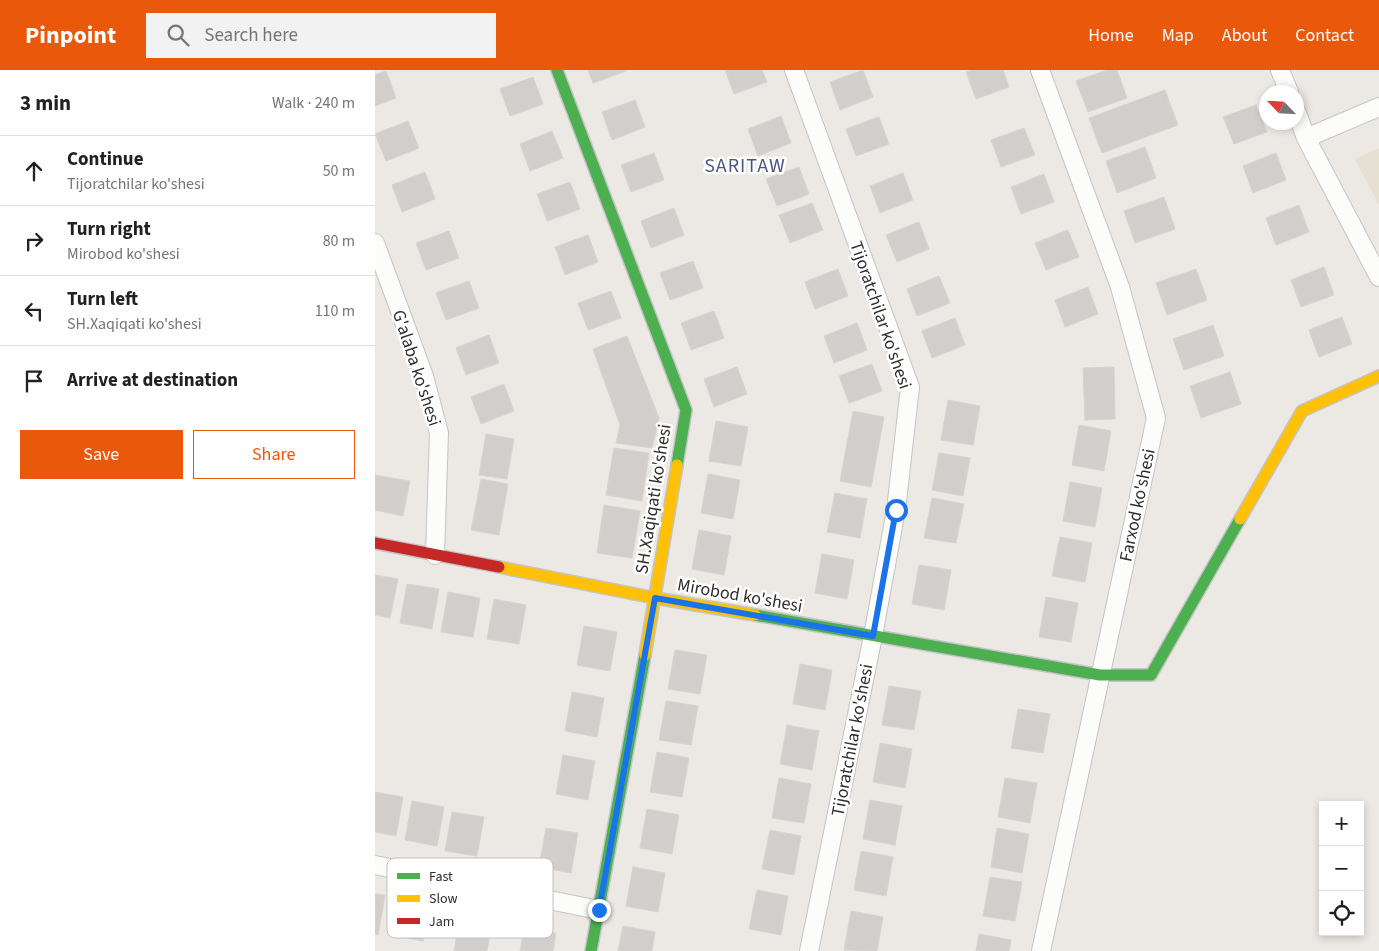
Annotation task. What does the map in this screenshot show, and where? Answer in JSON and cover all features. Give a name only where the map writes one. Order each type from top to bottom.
[{"type":"street","name":"SH.Xaqiqati ko'shesi","points":[[557,70],[686,410],[655,598],[591,951]]},
{"type":"street","name":"Tijoratchilar ko'shesi","points":[[794,70],[910,387],[896,510],[873,636],[809,951]]},
{"type":"street","name":"Farxod ko'shesi","points":[[1040,70],[1121,286],[1156,418],[1041,951]]},
{"type":"street","points":[[1280,70],[1286,85]]},
{"type":"street","points":[[1306,138],[1379,107]]},
{"type":"street","points":[[1303,130],[1379,276]]},
{"type":"street","name":"G'alaba ko'shesi","points":[[375,243],[423,376],[439,433],[435,556]]},
{"type":"street","name":"Mirobod ko'shesi","points":[[375,543],[655,598],[1100,675],[1151,674],[1302,411],[1379,376]]},
{"type":"street","points":[[553,901],[599,910]]},
{"type":"shaded area","points":[[1379,148],[1379,205],[1355,159]]},
{"type":"building","points":[[588,70],[626,70],[626,71],[593,83]]},
{"type":"building","points":[[725,70],[762,70],[767,82],[734,94]]},
{"type":"building","points":[[863,70],[873,97],[840,110],[830,82]]},
{"type":"building","points":[[972,70],[1003,70],[1009,87],[976,99],[966,72]]},
{"type":"building","points":[[1107,70],[1117,70],[1127,98],[1088,112],[1076,81]]},
{"type":"building","points":[[386,71],[396,98],[375,106],[375,75]]},
{"type":"building","points":[[533,77],[543,104],[510,116],[500,89]]},
{"type":"building","points":[[1165,90],[1178,125],[1102,153],[1089,118]]},
{"type":"building","points":[[635,100],[645,127],[612,140],[602,112]]},
{"type":"building","points":[[1256,105],[1259,112],[1259,130],[1266,130],[1267,132],[1234,144],[1223,117]]},
{"type":"building","points":[[781,116],[791,143],[758,156],[748,129]]},
{"type":"building","points":[[879,117],[889,144],[856,156],[846,129]]},
{"type":"building","points":[[408,121],[419,148],[386,161],[375,134]]},
{"type":"building","points":[[1024,128],[1035,155],[1001,167],[991,140]]},
{"type":"building","points":[[552,131],[563,158],[530,171],[520,144]]},
{"type":"building","points":[[1145,147],[1156,178],[1117,193],[1106,161]]},
{"type":"building","points":[[654,153],[664,180],[631,192],[621,165]]},
{"type":"building","points":[[1276,153],[1286,180],[1253,193],[1243,166]]},
{"type":"building","points":[[799,167],[809,194],[777,206],[766,179]]},
{"type":"building","points":[[425,172],[435,199],[402,212],[392,185]]},
{"type":"building","points":[[903,173],[913,200],[880,213],[870,186]]},
{"type":"building","points":[[1044,174],[1054,202],[1021,214],[1011,187]]},
{"type":"building","points":[[570,182],[580,209],[547,221],[537,194]]},
{"type":"building","points":[[1164,197],[1175,229],[1135,243],[1124,211]]},
{"type":"building","points":[[812,203],[823,230],[790,243],[779,215]]},
{"type":"building","points":[[1299,205],[1309,232],[1276,245],[1266,218]]},
{"type":"building","points":[[674,208],[684,235],[651,248],[641,221]]},
{"type":"building","points":[[919,222],[929,249],[897,262],[886,235]]},
{"type":"building","points":[[1068,230],[1079,257],[1046,270],[1035,243]]},
{"type":"building","points":[[449,231],[459,258],[426,270],[416,243]]},
{"type":"building","points":[[588,235],[598,262],[565,275],[555,247]]},
{"type":"building","points":[[693,261],[703,288],[670,300],[660,273]]},
{"type":"building","points":[[1324,267],[1334,295],[1301,307],[1291,280]]},
{"type":"building","points":[[838,269],[848,296],[815,309],[805,282]]},
{"type":"building","points":[[1196,269],[1207,300],[1167,315],[1156,283]]},
{"type":"building","points":[[939,276],[950,303],[917,316],[907,289]]},
{"type":"building","points":[[469,281],[479,308],[446,320],[436,293]]},
{"type":"building","points":[[1088,287],[1098,314],[1065,327],[1055,300]]},
{"type":"building","points":[[611,291],[621,318],[588,330],[578,303]]},
{"type":"building","points":[[714,311],[724,338],[691,350],[681,323]]},
{"type":"building","points":[[1342,317],[1352,344],[1319,357],[1309,330]]},
{"type":"building","points":[[955,318],[965,345],[932,358],[922,331]]},
{"type":"building","points":[[857,323],[867,350],[834,363],[824,336]]},
{"type":"building","points":[[1213,325],[1224,356],[1184,370],[1173,339]]},
{"type":"building","points":[[489,335],[499,363],[466,375],[456,348]]},
{"type":"building","points":[[627,336],[659,418],[652,448],[616,443],[620,425],[593,349]]},
{"type":"building","points":[[872,364],[882,391],[849,403],[839,376]]},
{"type":"building","points":[[737,367],[747,394],[714,407],[704,379]]},
{"type":"building","points":[[1114,367],[1115,419],[1085,420],[1083,368]]},
{"type":"building","points":[[1230,372],[1241,404],[1201,418],[1190,386]]},
{"type":"building","points":[[504,384],[514,411],[481,424],[471,397]]},
{"type":"building","points":[[948,400],[980,406],[973,445],[941,440]]},
{"type":"building","points":[[853,411],[884,417],[871,487],[840,481]]},
{"type":"building","points":[[716,421],[748,427],[741,466],[709,461]]},
{"type":"building","points":[[1079,425],[1111,431],[1104,471],[1072,465]]},
{"type":"building","points":[[486,434],[514,439],[507,479],[479,475]]},
{"type":"building","points":[[614,448],[649,453],[642,501],[606,495]]},
{"type":"building","points":[[939,453],[970,458],[963,496],[932,490]]},
{"type":"building","points":[[708,474],[740,480],[733,519],[701,513]]},
{"type":"building","points":[[375,475],[410,481],[403,516],[375,510]]},
{"type":"building","points":[[481,479],[508,484],[499,535],[471,530]]},
{"type":"building","points":[[1070,482],[1102,488],[1095,527],[1063,521]]},
{"type":"building","points":[[835,493],[867,499],[860,538],[827,532]]},
{"type":"building","points":[[932,498],[964,504],[956,543],[924,538]]},
{"type":"building","points":[[604,505],[640,511],[632,558],[597,553]]},
{"type":"building","points":[[699,530],[731,536],[724,575],[692,569]]},
{"type":"building","points":[[1060,537],[1092,543],[1085,582],[1052,576]]},
{"type":"building","points":[[822,554],[854,560],[847,599],[815,593]]},
{"type":"building","points":[[919,565],[951,570],[944,610],[912,604]]},
{"type":"building","points":[[375,575],[398,579],[390,618],[375,615]]},
{"type":"building","points":[[407,584],[439,589],[432,629],[400,623]]},
{"type":"building","points":[[448,592],[480,598],[473,637],[441,632]]},
{"type":"building","points":[[1046,597],[1078,603],[1071,642],[1039,637]]},
{"type":"building","points":[[494,599],[526,605],[519,644],[487,639]]},
{"type":"building","points":[[584,626],[617,632],[610,671],[577,665]]},
{"type":"building","points":[[675,650],[707,655],[700,694],[668,689]]},
{"type":"building","points":[[800,664],[832,670],[825,710],[793,704]]},
{"type":"building","points":[[889,686],[921,691],[914,730],[882,725]]},
{"type":"building","points":[[572,692],[604,698],[597,737],[565,731]]},
{"type":"building","points":[[666,701],[698,706],[691,745],[659,740]]},
{"type":"building","points":[[1018,709],[1050,714],[1043,753],[1011,748]]},
{"type":"building","points":[[787,725],[819,731],[812,770],[780,764]]},
{"type":"building","points":[[880,743],[912,749],[905,788],[873,782]]},
{"type":"building","points":[[657,752],[689,758],[682,797],[650,792]]},
{"type":"building","points":[[563,755],[595,761],[588,800],[556,794]]},
{"type":"building","points":[[779,778],[811,784],[804,823],[772,818]]},
{"type":"building","points":[[1005,778],[1037,783],[1030,823],[998,817]]},
{"type":"building","points":[[375,792],[403,797],[396,836],[375,832]]},
{"type":"building","points":[[870,800],[902,806],[895,845],[863,839]]},
{"type":"building","points":[[412,801],[444,807],[437,846],[405,840]]},
{"type":"building","points":[[647,809],[679,815],[672,854],[640,848]]},
{"type":"building","points":[[452,812],[484,817],[477,856],[445,851]]},
{"type":"building","points":[[546,828],[578,833],[571,873],[553,870],[553,858],[541,858]]},
{"type":"building","points":[[997,828],[1029,834],[1022,873],[991,867]]},
{"type":"building","points":[[770,830],[801,836],[794,875],[762,869]]},
{"type":"building","points":[[861,851],[893,857],[886,896],[854,890]]},
{"type":"building","points":[[633,867],[665,873],[658,912],[626,906]]},
{"type":"building","points":[[990,877],[1022,882],[1015,921],[983,916]]},
{"type":"building","points":[[757,890],[788,896],[781,935],[749,929]]},
{"type":"building","points":[[375,894],[385,895],[378,935],[375,934]]},
{"type":"building","points":[[851,911],[883,917],[877,951],[844,950]]},
{"type":"building","points":[[623,926],[655,932],[652,951],[618,951]]},
{"type":"building","points":[[553,933],[556,933],[553,951],[520,951],[522,938],[553,938]]},
{"type":"building","points":[[979,934],[1011,940],[1009,951],[976,951]]},
{"type":"building","points":[[407,938],[424,938],[423,941]]},
{"type":"building","points":[[456,938],[489,938],[487,951],[454,951]]},
{"type":"traffic: fast","points":[[557,70],[686,410],[677,465]]},
{"type":"traffic: fast","points":[[755,615],[1100,675],[1151,675],[1240,519]]},
{"type":"traffic: fast","points":[[591,951],[645,655]]},
{"type":"traffic: slow","points":[[1240,519],[1302,411],[1379,376]]},
{"type":"traffic: slow","points":[[645,655],[677,465]]},
{"type":"traffic: slow","points":[[499,567],[655,598],[755,615]]},
{"type":"traffic: jam","points":[[375,543],[499,567]]},
{"type":"district","name":"SARITAW","points":[[745,165]]},
{"type":"route","points":[[599,910],[655,598],[873,636],[896,510]]}]
